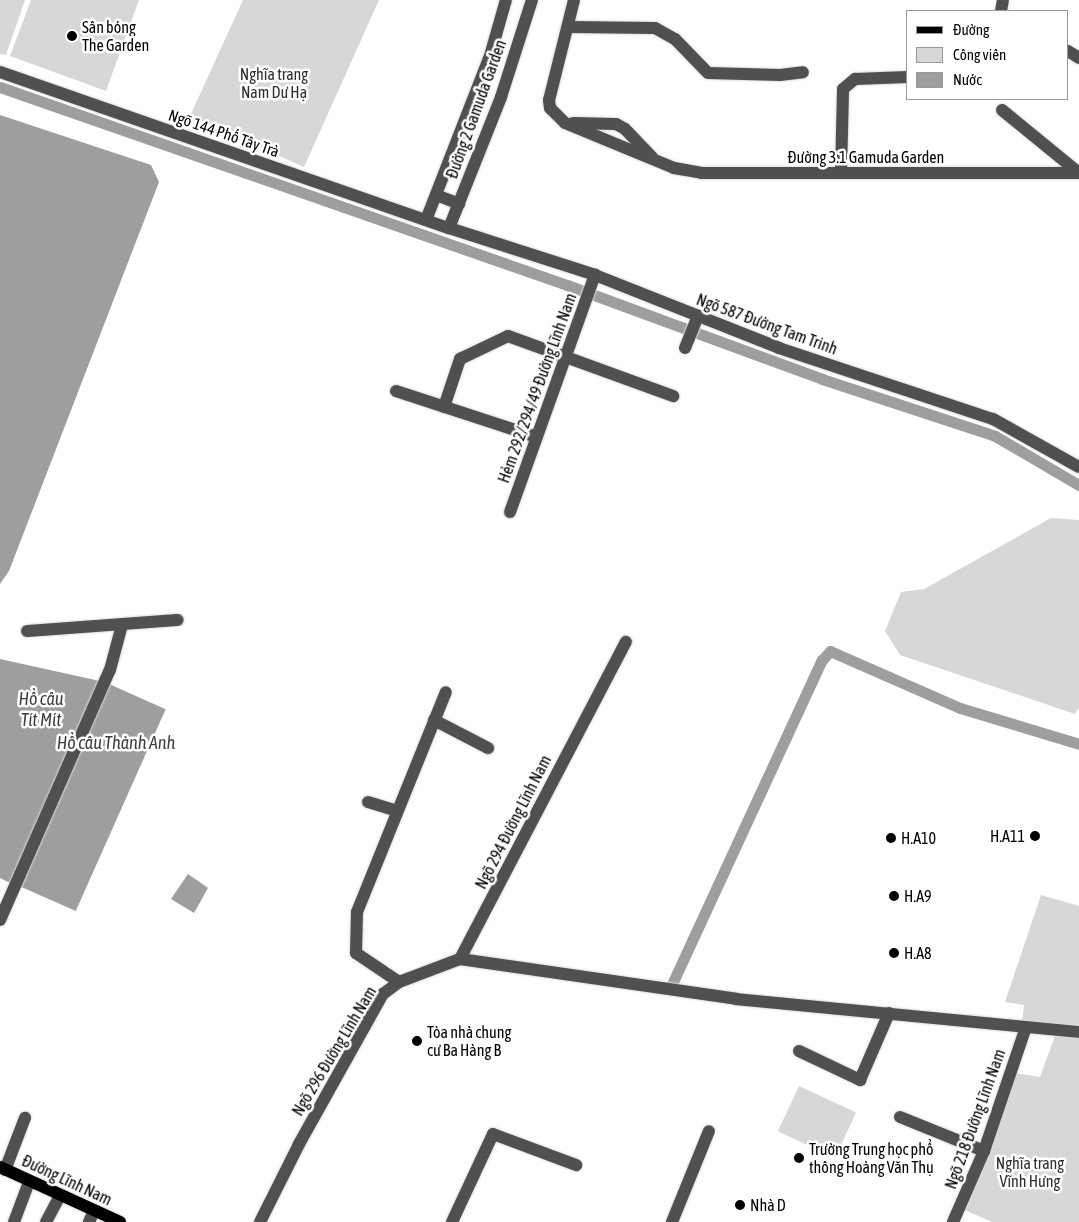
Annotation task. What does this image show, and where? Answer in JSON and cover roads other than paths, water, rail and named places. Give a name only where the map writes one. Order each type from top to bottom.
[{"type":"main road","name":"Đường Lĩnh Nam","points":[[2,1168],[60,1196],[91,1217],[120,1222]]},
{"type":"street","name":"Đường 2 Gamuda Garden","points":[[437,224],[436,195],[490,56],[506,0]]},
{"type":"street","name":"Đường 2 Gamuda Garden","points":[[437,224],[459,204],[501,97],[532,0]]},
{"type":"street","name":"Đường 3.1 Gamuda Garden","points":[[574,0],[569,27],[549,100],[550,108],[565,123],[656,161],[694,173],[1079,173]]},
{"type":"street","points":[[569,27],[654,28],[675,39],[708,73],[780,75],[803,72]]},
{"type":"street","name":"Ngõ 144 Phố Tây Trà","points":[[0,72],[437,224]]},
{"type":"street","points":[[841,173],[844,89],[856,79],[906,77]]},
{"type":"street","name":"Đường 3.1 Gamuda Garden","points":[[1002,110],[1079,173]]},
{"type":"street","name":"Đường 3.1 Gamuda Garden","points":[[565,123],[616,124],[625,129],[656,161]]},
{"type":"street","points":[[436,195],[459,204]]},
{"type":"street","name":"Ngõ 587 Đường Tam Trinh","points":[[437,224],[696,320],[993,419],[1079,467]]},
{"type":"street","name":"Hẻm 292/294/49 Đường Lĩnh Nam","points":[[510,512],[593,281]]},
{"type":"street","points":[[687,344],[696,320]]},
{"type":"street","points":[[444,407],[460,360],[508,336],[673,396]]},
{"type":"street","points":[[396,391],[537,437]]},
{"type":"street","points":[[27,631],[178,620]]},
{"type":"street","points":[[0,920],[110,670],[122,625]]},
{"type":"street","name":"Ngõ 294 Đường Lĩnh Nam","points":[[460,959],[626,642]]},
{"type":"street","name":"Ngõ 296 Đường Lĩnh Nam","points":[[260,1222],[299,1144],[383,994],[399,982],[360,957],[354,949],[357,912],[446,692]]},
{"type":"street","points":[[434,720],[488,748]]},
{"type":"street","points":[[368,802],[397,812]]},
{"type":"street","points":[[399,982],[460,959],[736,999],[1079,1032]]},
{"type":"street","points":[[799,1051],[860,1080],[890,1013]]},
{"type":"street","name":"Ngõ 218 Đường Lĩnh Nam","points":[[953,1222],[984,1151],[1026,1027]]},
{"type":"street","points":[[900,1117],[984,1151]]},
{"type":"street","points":[[2,1168],[25,1118]]},
{"type":"street","points":[[672,1222],[709,1131]]},
{"type":"street","points":[[452,1222],[493,1134],[576,1165]]},
{"type":"street","points":[[14,1222],[29,1182]]},
{"type":"street","points":[[46,1222],[60,1196]]},
{"type":"water","points":[[0,115],[151,165],[159,182],[9,571],[0,584]]},
{"type":"water","name":"Hồ câu Tít Mít","points":[[0,659],[100,681],[10,883],[0,878]]},
{"type":"water","name":"Hồ câu Thành Anh","points":[[109,684],[166,709],[76,911],[19,886]]},
{"type":"water","points":[[188,874],[208,888],[194,913],[171,899]]},
{"type":"waterway","points":[[0,87],[567,285],[822,379],[995,436],[1079,485]]},
{"type":"waterway","points":[[672,984],[822,660],[830,651],[960,708],[1079,744]]},
{"type":"place","name":"Sân bóng The Garden","points":[[72,36]]},
{"type":"place","name":"H.A11","points":[[1035,836]]},
{"type":"place","name":"H.A10","points":[[891,838]]},
{"type":"place","name":"H.A9","points":[[894,896]]},
{"type":"place","name":"H.A8","points":[[894,953]]},
{"type":"place","name":"Tòa nhà chung cư Ba Hàng B","points":[[417,1041]]},
{"type":"place","name":"Trường Trung học phổ thông Hoàng Văn Thụ","points":[[799,1158]]},
{"type":"place","name":"Nhà D","points":[[740,1205]]},
{"type":"park label","name":"Nghĩa trang Nam Dư Hạ","points":[[274,83]]},
{"type":"park label","name":"Nghĩa trang Vĩnh Hưng","points":[[1030,1172]]}]
